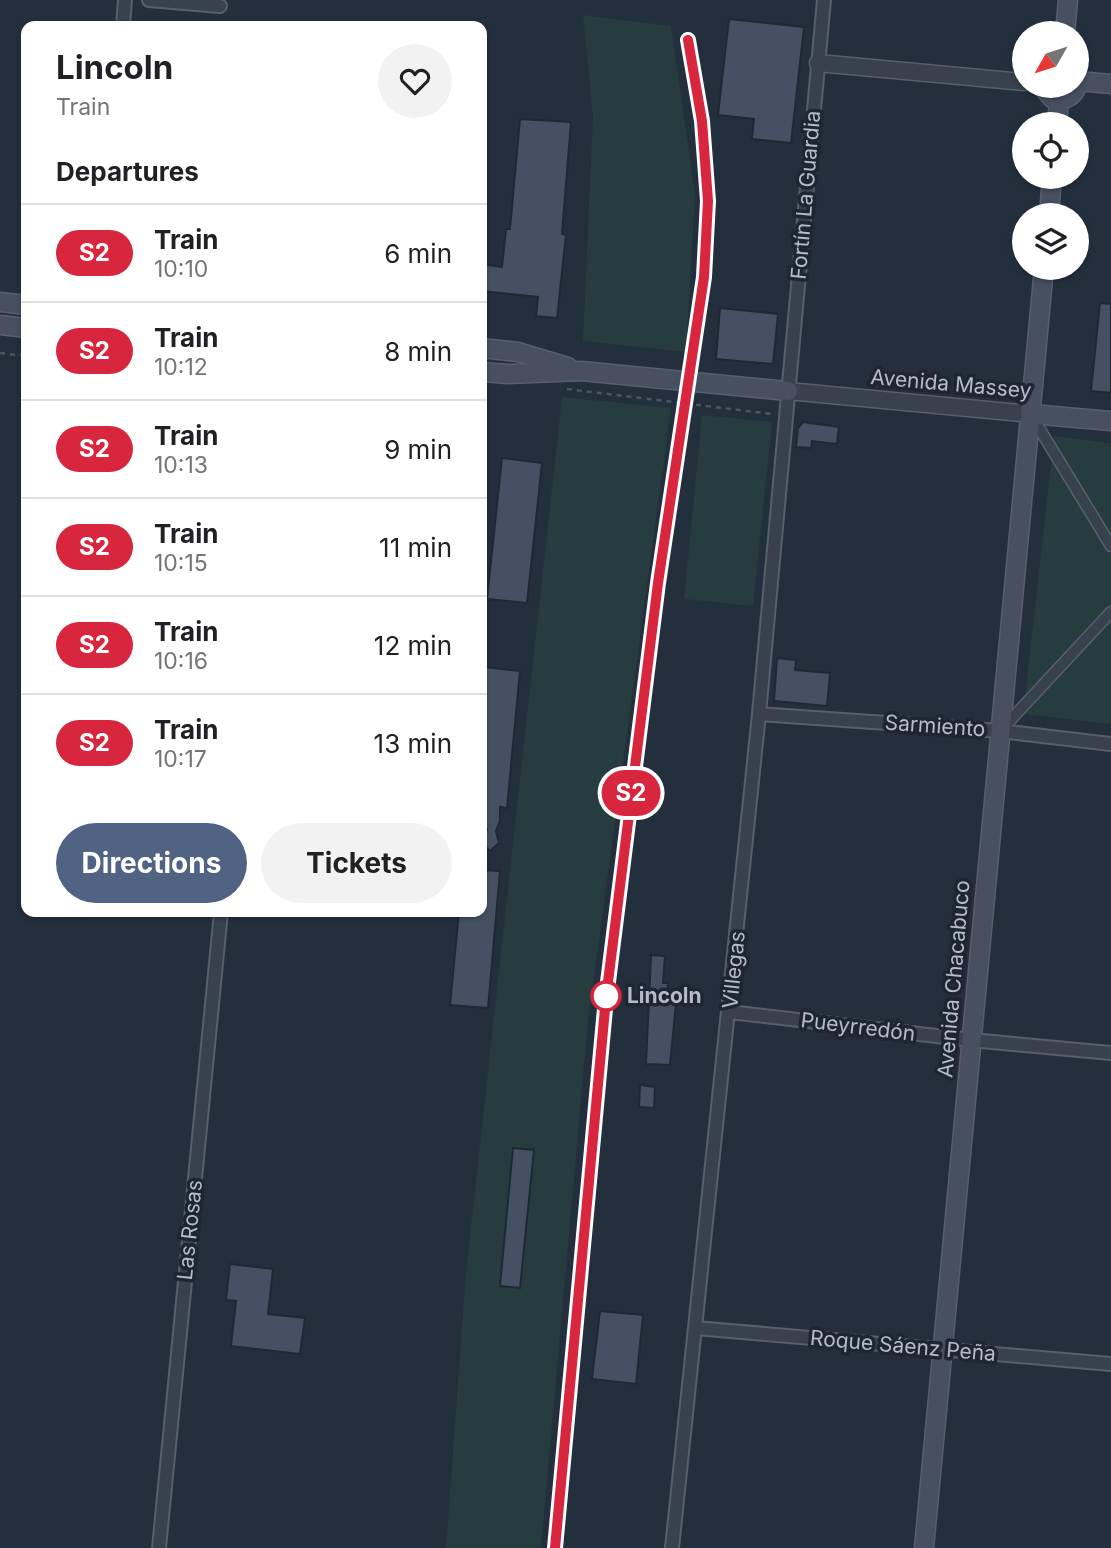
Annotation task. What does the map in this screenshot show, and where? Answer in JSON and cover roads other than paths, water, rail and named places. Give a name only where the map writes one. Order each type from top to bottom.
[{"type":"main road","points":[[1066,21],[1068,0]]},
{"type":"main road","points":[[1089,79],[1111,84]]},
{"type":"main road","points":[[1055,98],[1069,98]]},
{"type":"main road","points":[[1058,112],[1059,100]]},
{"type":"main road","name":"Avenida Chacabuco","points":[[923,1548],[1043,280]]},
{"type":"main road","points":[[0,302],[21,304]]},
{"type":"main road","points":[[0,325],[21,327]]},
{"type":"main road","points":[[487,349],[518,352],[581,371]]},
{"type":"main road","points":[[487,372],[581,371],[788,391]]},
{"type":"main road","name":"Avenida Massey","points":[[1031,414],[1111,421]]},
{"type":"street","points":[[123,21],[125,0]]},
{"type":"street","points":[[149,0],[220,6]]},
{"type":"street","name":"Fortín La Guardia","points":[[788,391],[824,0]]},
{"type":"street","points":[[819,59],[1012,73]]},
{"type":"street","points":[[819,59],[1012,81]]},
{"type":"street","name":"Avenida Massey","points":[[788,391],[1031,414]]},
{"type":"street","name":"Villegas","points":[[672,1548],[730,1012],[788,391]]},
{"type":"street","points":[[1031,414],[1111,546]]},
{"type":"street","points":[[1000,731],[1111,612]]},
{"type":"street","name":"Sarmiento","points":[[759,714],[1000,731],[1111,744]]},
{"type":"street","name":"Las Rosas","points":[[159,1548],[221,917]]},
{"type":"street","name":"Pueyrredón","points":[[730,1012],[1111,1054]]},
{"type":"street","name":"Roque Sáenz Peña","points":[[696,1328],[1111,1364]]},
{"type":"railway","points":[[555,1548],[606,998],[658,583],[704,277],[708,201],[702,121],[689,40]]},
{"type":"train","name":"S2","points":[[555,1548],[606,998],[658,583],[704,277],[708,201],[702,121],[688,40]]},
{"type":"place","name":"Lincoln","points":[[606,996]]}]
